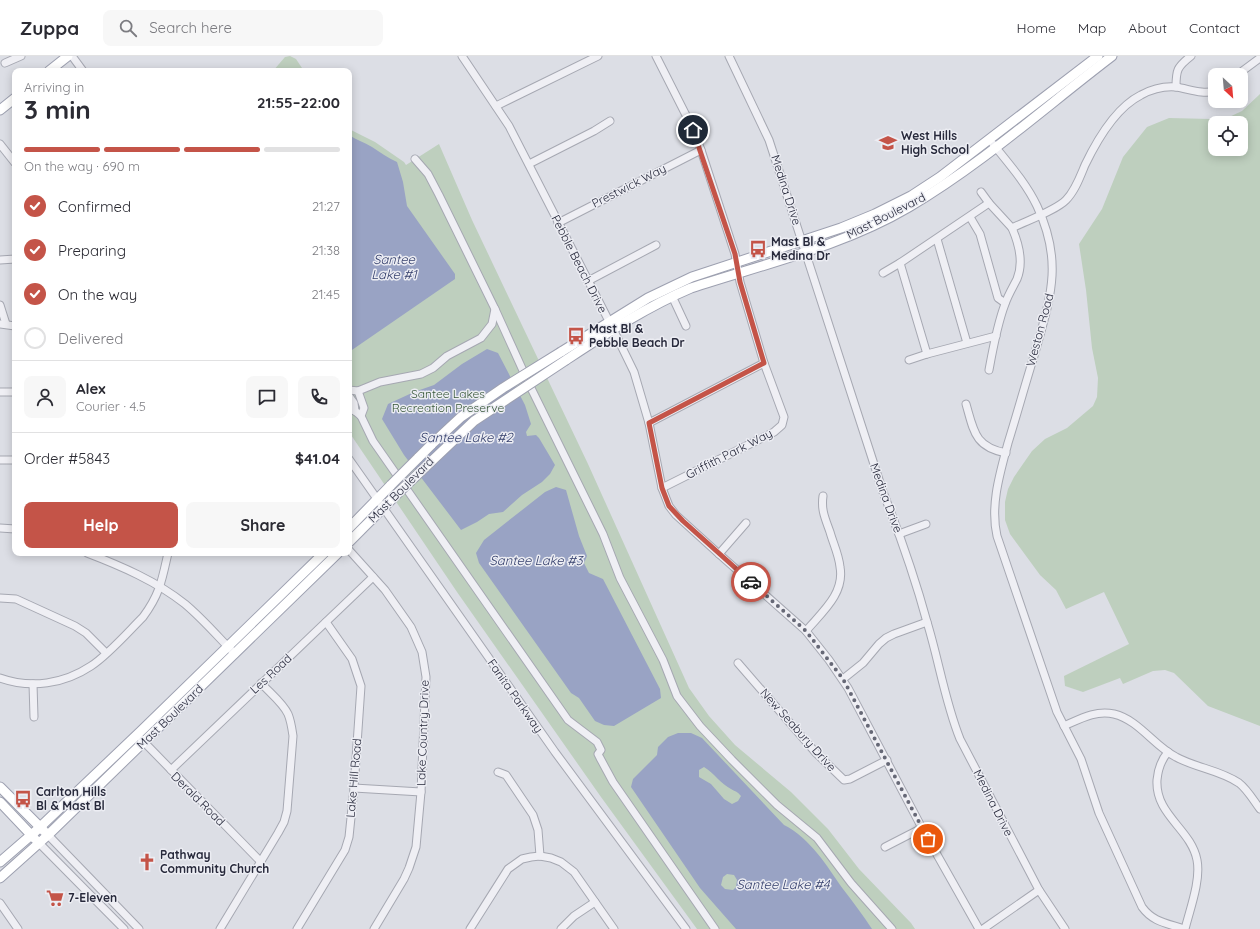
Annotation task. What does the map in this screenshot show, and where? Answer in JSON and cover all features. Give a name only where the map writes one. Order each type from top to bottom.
[{"type":"main road","points":[[53,68],[68,56]]},
{"type":"main road","name":"Mast Boulevard","points":[[352,539],[474,421],[563,356],[611,325],[648,298],[692,277],[841,228],[875,214],[911,196],[940,177],[1098,56]]},
{"type":"main road","points":[[1096,69],[1106,56]]},
{"type":"main road","name":"Mast Boulevard","points":[[611,325],[691,288],[806,251],[862,231],[908,208],[946,184],[996,148],[1112,56]]},
{"type":"main road","points":[[0,110],[12,100]]},
{"type":"main road","name":"Mast Boulevard","points":[[352,525],[461,417],[503,388],[563,356]]},
{"type":"main road","name":"Mast Boulevard","points":[[0,862],[40,827],[321,556]]},
{"type":"main road","name":"Mast Boulevard","points":[[0,878],[48,835],[335,556]]},
{"type":"main road","points":[[0,787],[48,835]]},
{"type":"main road","points":[[0,802],[39,843]]},
{"type":"street","points":[[6,63],[21,56]]},
{"type":"street","points":[[72,56],[81,68]]},
{"type":"street","name":"Pebble Beach Drive","points":[[462,56],[496,106],[529,164],[634,372],[649,423],[662,488],[669,506],[719,554],[806,631],[843,679],[922,828],[979,929]]},
{"type":"street","points":[[496,106],[598,56]]},
{"type":"street","points":[[649,423],[764,363],[738,272],[737,262],[701,150],[693,130],[656,56]]},
{"type":"street","name":"Medina Drive","points":[[729,56],[770,140],[883,492],[899,534],[927,622],[953,722],[960,739],[1038,890],[1065,929]]},
{"type":"street","points":[[1176,87],[1178,68],[1191,56]]},
{"type":"street","points":[[1246,68],[1260,58]]},
{"type":"street","points":[[1012,228],[1054,208],[1066,200],[1076,185],[1094,145],[1123,108],[1133,99],[1145,93],[1166,87],[1176,87],[1208,93]]},
{"type":"street","points":[[529,164],[594,131],[610,121]]},
{"type":"street","name":"Weston Road","points":[[989,140],[1019,176],[1037,206],[1050,241],[1053,272],[1051,292],[1045,319],[1006,453],[994,505],[994,520],[997,536],[1056,712],[1081,759],[1103,823],[1142,906],[1147,914],[1153,919],[1184,929]]},
{"type":"street","points":[[0,144],[12,159]]},
{"type":"street","name":"Prestwick Way","points":[[558,223],[701,150]]},
{"type":"street","points":[[415,159],[428,174],[495,309],[533,393],[603,534],[620,578],[663,660],[678,696],[700,726],[732,760],[777,805],[817,838],[851,883],[892,929]]},
{"type":"street","points":[[981,192],[1012,228],[1020,256],[1018,277],[1005,303],[989,370]]},
{"type":"street","points":[[884,273],[989,203]]},
{"type":"street","points":[[970,217],[980,234],[998,298],[1005,303]]},
{"type":"street","points":[[937,239],[967,343]]},
{"type":"street","points":[[588,281],[656,245]]},
{"type":"street","points":[[0,260],[12,259]]},
{"type":"street","points":[[900,263],[927,354]]},
{"type":"street","points":[[672,296],[686,326]]},
{"type":"street","points":[[0,305],[3,324]]},
{"type":"street","points":[[352,390],[358,391],[380,382],[421,374],[433,368],[447,356],[481,338],[492,324],[495,309]]},
{"type":"street","points":[[909,360],[996,336]]},
{"type":"street","name":"Griffith Park Way","points":[[662,488],[779,429],[784,420],[764,363]]},
{"type":"street","points":[[358,391],[364,408],[361,416]]},
{"type":"street","points":[[0,392],[12,392]]},
{"type":"street","points":[[966,404],[977,436],[981,443],[994,451],[1006,453]]},
{"type":"street","points":[[352,409],[361,416],[373,441],[568,720],[597,742],[601,750],[598,754],[613,782],[715,929]]},
{"type":"street","points":[[0,460],[12,460]]},
{"type":"street","name":"Fanita Parkway","points":[[352,463],[555,752],[686,929]]},
{"type":"street","points":[[806,631],[833,599],[838,591],[840,581],[840,564],[822,506],[823,496]]},
{"type":"street","points":[[719,554],[746,523]]},
{"type":"street","points":[[899,534],[926,524]]},
{"type":"street","points":[[0,528],[12,529]]},
{"type":"street","name":"Lake Country Drive","points":[[352,553],[386,590],[411,627],[418,641],[424,660],[426,689],[417,839],[409,868],[404,879],[374,929]]},
{"type":"street","points":[[94,556],[161,587],[185,605],[235,654]]},
{"type":"street","points":[[0,678],[33,684],[51,683],[72,676],[92,666],[143,617],[151,606],[161,587],[167,556]]},
{"type":"street","name":"Les Road","points":[[171,770],[373,577]]},
{"type":"street","points":[[0,598],[16,599],[75,626],[86,633],[106,653]]},
{"type":"street","name":"Lake Hill Road","points":[[297,929],[345,850],[349,837],[354,788],[361,686],[352,659],[326,622]]},
{"type":"street","points":[[843,679],[863,663],[886,638],[927,622]]},
{"type":"street","name":"New Seabury Drive","points":[[738,663],[816,753],[844,780],[850,779],[887,760]]},
{"type":"street","points":[[220,929],[278,833],[284,822],[287,811],[293,736],[288,714],[261,683]]},
{"type":"street","points":[[33,684],[34,717]]},
{"type":"street","points":[[1064,726],[1094,714],[1115,714],[1131,721],[1176,757],[1237,782],[1260,809]]},
{"type":"street","name":"Derald Road","points":[[136,735],[261,862]]},
{"type":"street","points":[[1168,752],[1163,758],[1159,769],[1157,781],[1158,794],[1166,812],[1192,846],[1198,866],[1198,876],[1184,929]]},
{"type":"street","points":[[498,772],[506,775],[533,815],[538,830],[540,856]]},
{"type":"street","points":[[354,788],[421,792]]},
{"type":"street","points":[[885,847],[922,828]]},
{"type":"street","points":[[48,835],[139,929]]},
{"type":"street","points":[[39,843],[124,929]]},
{"type":"street","points":[[470,929],[508,869],[522,859],[540,856],[556,860],[570,868],[614,929]]},
{"type":"street","points":[[983,929],[1038,890]]},
{"type":"street","points":[[561,929],[574,916],[595,902]]},
{"type":"street","points":[[0,903],[18,929]]},
{"type":"green space","points":[[290,56],[296,59],[302,68],[276,68],[285,57]]},
{"type":"green space","points":[[1260,94],[1260,726],[1208,706],[1174,673],[1165,670],[1153,671],[1123,684],[1120,678],[1083,692],[1065,686],[1064,676],[1129,644],[1104,592],[1066,609],[1056,590],[1040,575],[1010,534],[1005,520],[1005,502],[1008,489],[1014,477],[1032,451],[1045,439],[1067,428],[1093,406],[1097,397],[1098,378],[1092,348],[1086,290],[1079,244],[1102,209],[1123,157],[1147,127],[1169,118],[1208,119],[1208,156],[1248,156],[1248,116],[1231,116],[1245,108],[1248,108],[1248,105]]},
{"type":"green space","name":"Santee Lakes Recreation Preserve","points":[[352,130],[375,142],[404,162],[406,165],[439,144],[472,220],[588,464],[689,688],[709,716],[735,745],[791,792],[828,829],[859,869],[915,929],[697,929],[601,797],[457,592],[352,436]]},
{"type":"water","name":"Santee Lake #1","points":[[352,137],[397,162],[403,182],[407,206],[455,274],[455,279],[352,350]]},
{"type":"water","name":"Santee Lake #2","points":[[487,349],[498,353],[525,405],[531,424],[526,432],[527,436],[536,435],[539,438],[555,465],[550,474],[542,482],[522,495],[503,512],[489,514],[461,530],[404,455],[382,419],[388,404],[434,385],[462,364]]},
{"type":"water","name":"Santee Lake #3","points":[[556,487],[566,490],[579,536],[587,556],[584,563],[589,573],[603,579],[660,689],[661,698],[614,726],[604,725],[595,721],[579,698],[571,693],[479,563],[476,553],[484,540],[545,492]]},
{"type":"water","name":"Santee Lake #4","points":[[678,733],[691,733],[702,738],[784,825],[802,837],[810,845],[872,929],[736,929],[700,888],[631,787],[633,779],[657,755],[658,747],[668,737]],"holes":[[[704,767],[727,787],[740,794],[741,796],[738,801],[732,804],[724,799],[711,784],[699,777],[699,770]],[[727,874],[734,875],[737,880],[736,887],[733,890],[725,889],[721,885],[723,877]]]},
{"type":"way so far","points":[[751,582],[806,631],[843,679],[928,839]]},
{"type":"place","name":"West Hills High School","points":[[888,143]]},
{"type":"place","name":"Mast Bl & Medina Dr","points":[[758,249]]},
{"type":"place","name":"Mast Bl & Pebble Beach Dr","points":[[576,336]]},
{"type":"place","name":"Carlton Hills Bl & Mast Bl","points":[[23,799]]},
{"type":"place","name":"Pathway Community Church","points":[[147,862]]},
{"type":"place","name":"7-Eleven","points":[[55,898]]},
{"type":"route","points":[[693,130],[735,254],[740,282],[764,363],[649,423],[659,477],[669,506],[683,521],[751,582]]}]
